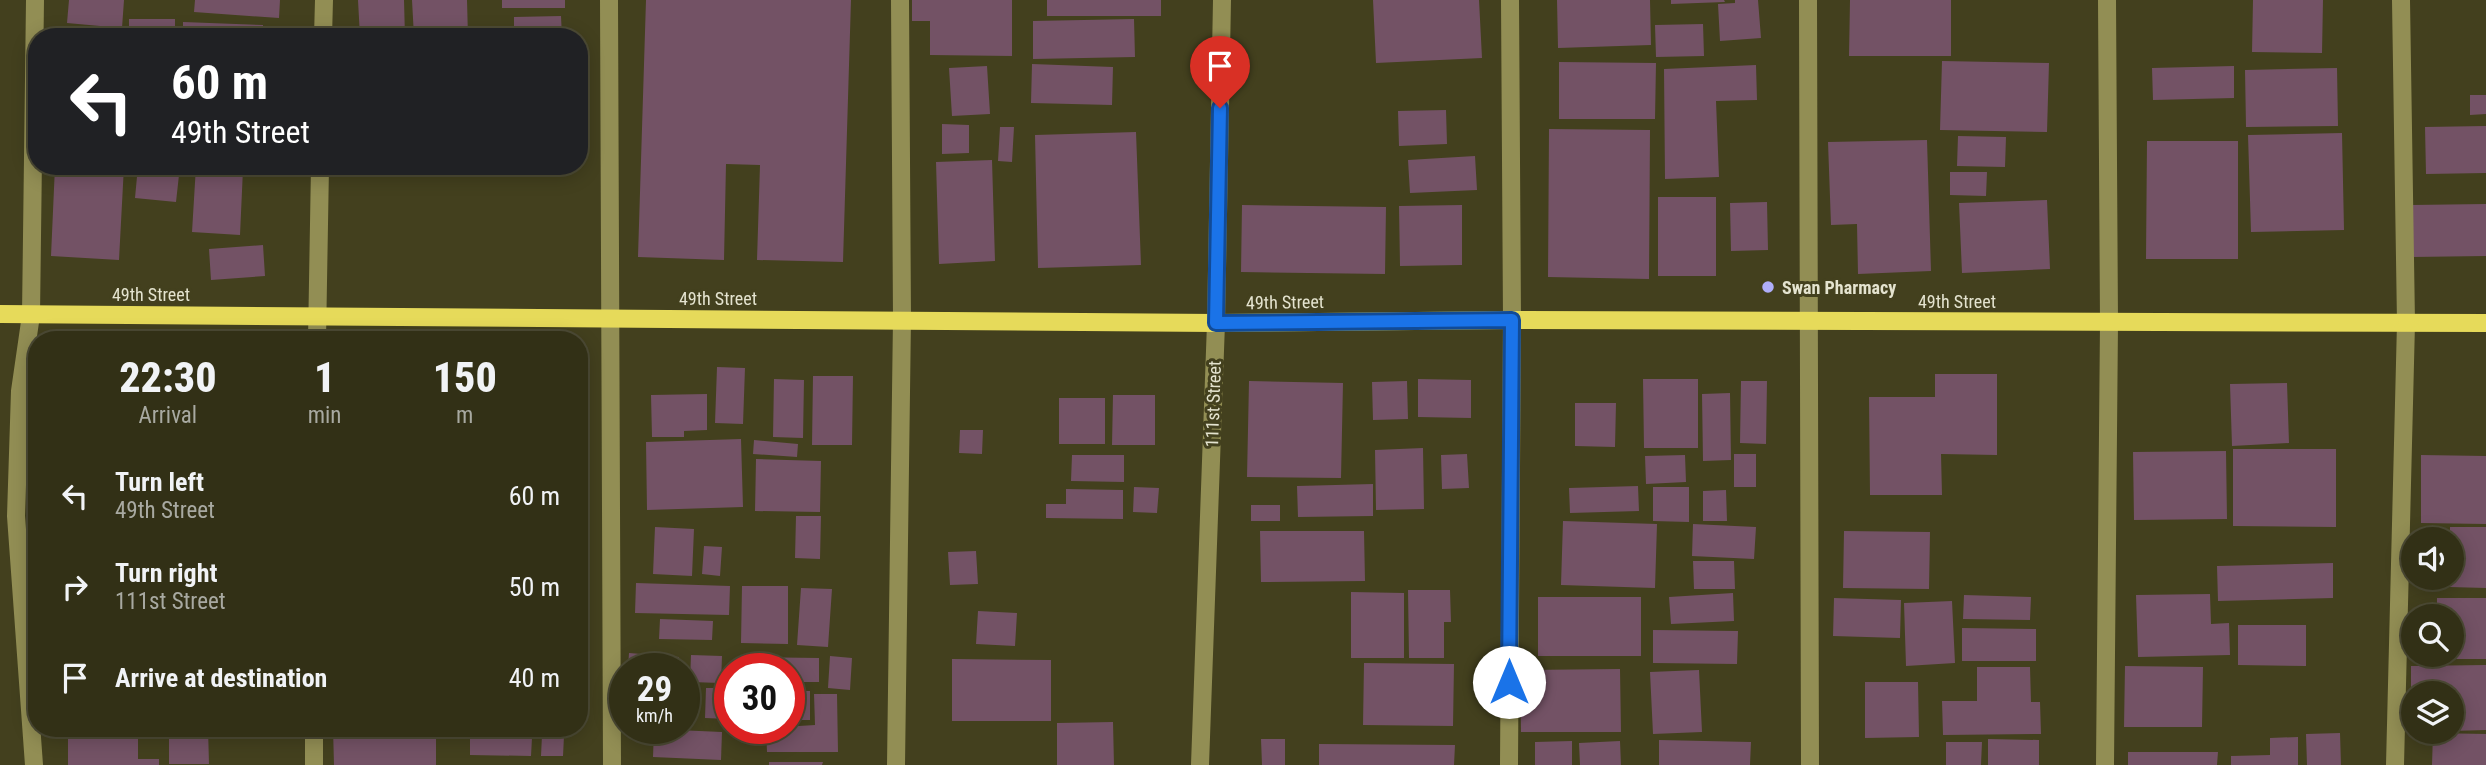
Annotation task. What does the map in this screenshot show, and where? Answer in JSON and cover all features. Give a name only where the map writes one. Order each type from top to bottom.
[{"type":"main road","name":"49th Street","points":[[0,314],[608,319],[902,318],[1216,323],[1512,320],[2486,323]]},
{"type":"street","points":[[35,0],[35,28]]},
{"type":"street","points":[[323,28],[324,0]]},
{"type":"street","points":[[609,0],[608,319],[612,765]]},
{"type":"street","points":[[896,765],[902,318],[900,0]]},
{"type":"street","name":"111st Street","points":[[1200,765],[1216,323],[1222,0]]},
{"type":"street","points":[[1509,765],[1512,320],[1510,0]]},
{"type":"street","points":[[1808,0],[1810,765]]},
{"type":"street","points":[[2105,765],[2109,323],[2107,0]]},
{"type":"street","points":[[2395,765],[2406,323],[2401,0]]},
{"type":"street","points":[[29,331],[33,175]]},
{"type":"street","points":[[317,331],[320,175]]},
{"type":"street","points":[[28,336],[20,391],[16,516],[28,682]]},
{"type":"street","points":[[32,737],[34,765]]},
{"type":"street","points":[[314,737],[314,765]]},
{"type":"building","points":[[69,0],[124,0],[122,28],[67,23]]},
{"type":"building","points":[[195,0],[280,0],[279,18],[194,12]]},
{"type":"building","points":[[358,0],[404,0],[405,28],[360,28]]},
{"type":"building","points":[[412,0],[467,0],[468,28],[414,28]]},
{"type":"building","points":[[502,0],[565,0],[565,8],[502,8]]},
{"type":"building","points":[[646,0],[851,0],[843,262],[757,260],[760,165],[726,164],[724,260],[638,257]]},
{"type":"building","points":[[912,0],[1012,0],[1012,56],[930,55],[930,21],[912,21]]},
{"type":"building","points":[[1047,0],[1161,0],[1161,16],[1047,16]]},
{"type":"building","points":[[1373,0],[1479,0],[1482,58],[1376,63]]},
{"type":"building","points":[[1557,0],[1650,0],[1651,45],[1558,48]]},
{"type":"building","points":[[1671,0],[1724,0],[1725,2],[1671,4]]},
{"type":"building","points":[[1735,0],[1758,0],[1761,38],[1720,41],[1718,4],[1735,3]]},
{"type":"building","points":[[1850,0],[1951,0],[1951,56],[1849,56]]},
{"type":"building","points":[[2253,0],[2323,0],[2322,53],[2252,52]]},
{"type":"building","points":[[561,16],[562,28],[514,28],[514,17]]},
{"type":"building","points":[[129,19],[175,19],[175,28],[129,28]]},
{"type":"building","points":[[1134,19],[1135,57],[1033,59],[1033,21]]},
{"type":"building","points":[[183,22],[263,25],[263,28],[183,28]]},
{"type":"building","points":[[1703,24],[1704,56],[1656,57],[1655,25]]},
{"type":"building","points":[[1942,61],[2049,63],[2047,132],[1940,130]]},
{"type":"building","points":[[1559,62],[1656,63],[1655,119],[1559,119]]},
{"type":"building","points":[[1032,64],[1113,67],[1112,105],[1031,103]]},
{"type":"building","points":[[1756,65],[1757,100],[1716,101],[1719,177],[1665,179],[1664,69]]},
{"type":"building","points":[[987,66],[990,114],[952,116],[949,68]]},
{"type":"building","points":[[2234,66],[2234,98],[2153,100],[2152,68]]},
{"type":"building","points":[[2337,68],[2338,126],[2246,127],[2245,70]]},
{"type":"building","points":[[2470,95],[2486,95],[2486,114],[2470,115]]},
{"type":"building","points":[[1446,110],[1447,144],[1399,146],[1398,111]]},
{"type":"building","points":[[942,124],[969,125],[969,153],[942,154]]},
{"type":"building","points":[[2486,126],[2486,173],[2426,174],[2425,127]]},
{"type":"building","points":[[1000,127],[1014,127],[1012,162],[998,161]]},
{"type":"building","points":[[1549,129],[1650,130],[1649,279],[1548,277]]},
{"type":"building","points":[[1136,132],[1141,265],[1038,268],[1035,135]]},
{"type":"building","points":[[2342,133],[2344,230],[2251,232],[2248,135]]},
{"type":"building","points":[[1958,136],[2006,137],[2005,167],[1957,166]]},
{"type":"building","points":[[1927,140],[1931,271],[1858,274],[1857,224],[1831,225],[1828,142]]},
{"type":"building","points":[[2147,141],[2238,141],[2238,259],[2146,259]]},
{"type":"building","points":[[1475,156],[1477,190],[1410,193],[1408,160]]},
{"type":"building","points":[[992,160],[995,261],[939,264],[936,162]]},
{"type":"building","points":[[1950,172],[1987,172],[1986,196],[1950,195]]},
{"type":"building","points":[[55,175],[124,175],[119,260],[51,256]]},
{"type":"building","points":[[137,175],[179,175],[176,202],[135,198]]},
{"type":"building","points":[[195,175],[243,175],[240,235],[192,232]]},
{"type":"building","points":[[1658,197],[1716,197],[1716,276],[1658,276]]},
{"type":"building","points":[[2047,200],[2050,269],[1962,273],[1959,203]]},
{"type":"building","points":[[1767,202],[1768,250],[1731,251],[1730,203]]},
{"type":"building","points":[[2486,204],[2486,256],[2412,257],[2411,205]]},
{"type":"building","points":[[1242,205],[1386,207],[1385,274],[1241,272]]},
{"type":"building","points":[[1462,205],[1462,265],[1400,266],[1399,206]]},
{"type":"building","points":[[263,245],[265,276],[211,280],[209,249]]},
{"type":"building","points":[[717,367],[745,368],[743,424],[715,423]]},
{"type":"building","points":[[1935,374],[1997,374],[1997,455],[1941,454],[1942,495],[1870,495],[1869,397],[1935,397]]},
{"type":"building","points":[[813,376],[853,376],[852,445],[812,445]]},
{"type":"building","points":[[774,379],[804,380],[803,438],[773,437]]},
{"type":"building","points":[[1418,379],[1471,380],[1471,418],[1418,417]]},
{"type":"building","points":[[1643,379],[1698,379],[1698,448],[1644,448]]},
{"type":"building","points":[[1249,381],[1343,383],[1341,478],[1247,477]]},
{"type":"building","points":[[1407,381],[1408,419],[1373,420],[1372,382]]},
{"type":"building","points":[[1741,381],[1767,381],[1766,444],[1740,443]]},
{"type":"building","points":[[2287,383],[2289,443],[2232,446],[2230,384]]},
{"type":"building","points":[[1730,393],[1731,460],[1703,461],[1702,394]]},
{"type":"building","points":[[707,394],[707,430],[684,431],[684,437],[652,437],[651,395]]},
{"type":"building","points":[[1113,395],[1155,395],[1155,445],[1112,445]]},
{"type":"building","points":[[1059,398],[1105,398],[1105,444],[1059,444]]},
{"type":"building","points":[[1575,403],[1616,403],[1615,447],[1575,446]]},
{"type":"building","points":[[960,430],[983,430],[982,454],[959,453]]},
{"type":"building","points":[[741,439],[743,507],[647,510],[646,442]]},
{"type":"building","points":[[754,440],[798,444],[797,457],[753,454]]},
{"type":"building","points":[[1423,448],[1424,509],[1376,510],[1375,450]]},
{"type":"building","points":[[2233,449],[2336,449],[2336,527],[2233,526]]},
{"type":"building","points":[[2226,451],[2227,519],[2134,520],[2133,452]]},
{"type":"building","points":[[1467,454],[1469,488],[1442,489],[1441,455]]},
{"type":"building","points":[[1734,454],[1756,454],[1756,487],[1734,487]]},
{"type":"building","points":[[1072,455],[1124,455],[1124,482],[1071,481]]},
{"type":"building","points":[[1685,455],[1686,482],[1646,484],[1645,456]]},
{"type":"building","points":[[2421,455],[2486,456],[2486,524],[2421,523]]},
{"type":"building","points":[[756,459],[821,461],[820,512],[755,511]]},
{"type":"building","points":[[1373,484],[1373,516],[1298,517],[1297,486]]},
{"type":"building","points":[[1638,486],[1639,511],[1570,513],[1569,488]]},
{"type":"building","points":[[1134,487],[1159,488],[1157,513],[1133,512]]},
{"type":"building","points":[[1653,487],[1689,487],[1689,522],[1653,521]]},
{"type":"building","points":[[1066,489],[1123,490],[1123,519],[1046,518],[1046,504],[1066,504]]},
{"type":"building","points":[[1726,490],[1727,521],[1703,521],[1703,491]]},
{"type":"building","points":[[1251,505],[1280,505],[1280,521],[1251,521]]},
{"type":"building","points":[[796,516],[821,516],[820,559],[795,558]]},
{"type":"building","points":[[1563,521],[1657,524],[1655,588],[1561,585]]},
{"type":"building","points":[[1693,524],[1756,527],[1754,559],[1692,556]]},
{"type":"building","points":[[655,527],[694,529],[692,576],[653,574]]},
{"type":"building","points":[[2464,527],[2486,527],[2486,588],[2464,587]]},
{"type":"building","points":[[1260,531],[1364,531],[1365,581],[1261,582]]},
{"type":"building","points":[[1844,531],[1930,532],[1929,589],[1843,588]]},
{"type":"building","points":[[704,546],[722,547],[720,576],[702,574]]},
{"type":"building","points":[[976,551],[978,584],[950,585],[948,552]]},
{"type":"building","points":[[1693,561],[1734,561],[1735,589],[1694,589]]},
{"type":"building","points":[[2333,563],[2333,598],[2218,601],[2217,566]]},
{"type":"building","points":[[636,583],[730,586],[729,615],[635,613]]},
{"type":"building","points":[[742,586],[788,586],[788,644],[741,643]]},
{"type":"building","points":[[801,588],[832,589],[828,647],[797,645]]},
{"type":"building","points":[[1408,590],[1450,590],[1451,622],[1444,622],[1444,658],[1409,658]]},
{"type":"building","points":[[1351,592],[1404,593],[1404,658],[1351,658]]},
{"type":"building","points":[[1733,593],[1734,621],[1671,624],[1669,597]]},
{"type":"building","points":[[2210,594],[2211,624],[2229,623],[2230,655],[2138,657],[2136,595]]},
{"type":"building","points":[[1964,595],[2031,597],[2030,620],[1963,619]]},
{"type":"building","points":[[1538,597],[1641,597],[1641,656],[1538,656]]},
{"type":"building","points":[[1834,598],[1901,600],[1900,638],[1833,636]]},
{"type":"building","points":[[2437,598],[2486,598],[2486,659],[2464,659],[2464,604],[2437,604]]},
{"type":"building","points":[[1952,601],[1955,663],[1906,666],[1904,603]]},
{"type":"building","points":[[978,611],[1017,613],[1015,646],[976,644]]},
{"type":"building","points":[[660,619],[713,621],[712,640],[659,639]]},
{"type":"building","points":[[2238,625],[2306,625],[2306,666],[2238,665]]},
{"type":"building","points":[[1962,628],[2036,629],[2036,661],[1962,661]]},
{"type":"building","points":[[1653,630],[1738,631],[1737,664],[1653,663]]},
{"type":"building","points":[[700,655],[714,656],[714,683],[700,682]]},
{"type":"building","points":[[830,656],[852,658],[850,690],[828,688]]},
{"type":"building","points":[[805,658],[819,658],[819,682],[805,682]]},
{"type":"building","points":[[952,659],[1051,660],[1051,721],[952,721]]},
{"type":"building","points":[[1364,663],[1454,664],[1453,726],[1363,725]]},
{"type":"building","points":[[2486,665],[2486,730],[2464,731],[2464,681],[2411,681],[2411,667]]},
{"type":"building","points":[[2125,666],[2203,667],[2202,727],[2124,727]]},
{"type":"building","points":[[1977,667],[2030,667],[2031,702],[2040,702],[2041,734],[1943,735],[1942,701],[1977,701]]},
{"type":"building","points":[[1620,669],[1621,732],[1521,732],[1520,670]]},
{"type":"building","points":[[1699,670],[1702,732],[1653,734],[1650,672]]},
{"type":"building","points":[[1865,682],[1918,682],[1919,737],[1865,738]]},
{"type":"building","points":[[706,688],[714,688],[714,718],[705,718]]},
{"type":"building","points":[[805,691],[810,691],[810,720],[805,720]]},
{"type":"building","points":[[814,694],[837,694],[838,752],[767,752],[767,744],[805,744],[805,726],[815,725]]},
{"type":"building","points":[[1113,722],[1114,765],[1057,765],[1057,723]]},
{"type":"building","points":[[700,731],[714,732],[714,744],[722,744],[721,760],[653,757],[653,744],[700,744]]},
{"type":"building","points":[[2340,733],[2341,765],[2307,765],[2306,734]]},
{"type":"building","points":[[2464,734],[2486,734],[2486,765],[2432,765],[2433,744],[2464,744]]},
{"type":"building","points":[[68,737],[138,737],[138,759],[159,759],[159,765],[68,765]]},
{"type":"building","points":[[169,737],[208,737],[209,764],[169,764]]},
{"type":"building","points":[[333,737],[436,737],[436,765],[334,765]]},
{"type":"building","points":[[542,737],[564,737],[563,756],[541,756]]},
{"type":"building","points":[[2298,737],[2298,765],[2231,765],[2231,756],[2270,755],[2270,738]]},
{"type":"building","points":[[470,738],[532,738],[531,756],[470,755]]},
{"type":"building","points":[[1261,739],[1285,739],[1285,765],[1262,765]]},
{"type":"building","points":[[1988,739],[2039,740],[2039,765],[1988,765]]},
{"type":"building","points":[[1659,740],[1751,742],[1750,765],[1659,765]]},
{"type":"building","points":[[1572,741],[1572,765],[1535,765],[1535,742]]},
{"type":"building","points":[[1620,741],[1621,765],[1580,765],[1579,743]]},
{"type":"building","points":[[1946,742],[1982,742],[1981,765],[1946,765]]},
{"type":"building","points":[[1319,744],[1455,745],[1454,765],[1319,765]]},
{"type":"building","points":[[2128,752],[2218,752],[2217,765],[2128,765]]},
{"type":"building","points":[[769,762],[823,762],[822,765],[769,765]]},
{"type":"place","name":"Swan Pharmacy","points":[[1768,287]]},
{"type":"route","points":[[1220,108],[1216,323],[1512,320],[1509,682]]}]
